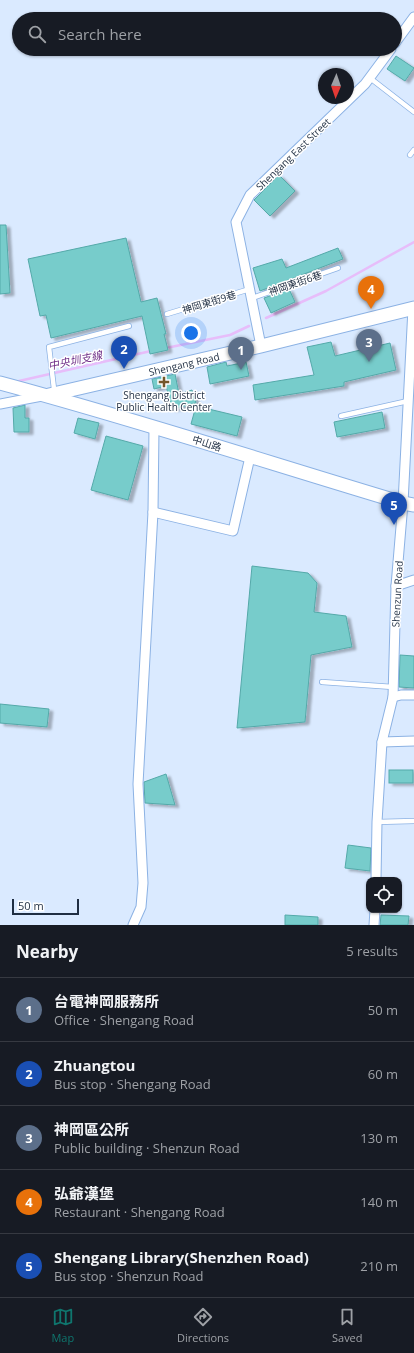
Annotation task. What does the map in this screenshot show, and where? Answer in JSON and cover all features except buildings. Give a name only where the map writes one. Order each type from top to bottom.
[{"type":"street","points":[[402,33],[414,17]]},
{"type":"street","name":"Shengang East Street","points":[[261,346],[236,222],[250,195],[365,84],[386,56]]},
{"type":"street","name":"Shengang Road","points":[[48,396],[414,308]]},
{"type":"street","name":"Shenzun Road","points":[[376,877],[377,822],[382,742],[393,698],[396,586],[409,504],[408,401],[414,308]]},
{"type":"street","name":"中山路","points":[[0,383],[202,441],[250,457],[409,504]]},
{"type":"street","points":[[0,404],[48,396]]},
{"type":"street","points":[[133,925],[141,907],[143,883],[138,784],[153,512],[154,428]]},
{"type":"street","points":[[153,512],[233,532],[250,457]]},
{"type":"street","points":[[396,586],[414,580]]},
{"type":"street","points":[[393,698],[401,695],[414,695]]},
{"type":"street","points":[[382,742],[414,741]]},
{"type":"street","points":[[374,925],[375,913]]},
{"type":"lane","points":[[370,78],[414,112]]},
{"type":"lane","points":[[410,155],[414,150]]},
{"type":"lane","name":"神岡東街6巷","points":[[251,294],[338,268]]},
{"type":"lane","name":"神岡東街9巷","points":[[167,314],[251,294]]},
{"type":"lane","points":[[48,396],[54,388],[49,347],[130,326]]},
{"type":"lane","points":[[341,416],[408,401]]},
{"type":"lane","points":[[322,682],[393,687]]},
{"type":"lane","points":[[377,822],[414,821]]},
{"type":"waterway","name":"中央圳支線","points":[[266,318],[326,291],[414,242]]},
{"type":"waterway","name":"中央圳支線","points":[[166,348],[230,335],[249,326]]},
{"type":"waterway","name":"中央圳支線","points":[[19,381],[151,351]]},
{"type":"place","name":"弘爺漢堡","points":[[371,309]]},
{"type":"place","name":"神岡區公所","points":[[369,362]]},
{"type":"place","name":"Zhuangtou","points":[[124,369]]},
{"type":"place","name":"台電神岡服務所","points":[[241,370]]},
{"type":"place","name":"Shengang District Public Health Center","points":[[164,382]]},
{"type":"place","name":"Shengang Library(Shenzhen Road)","points":[[394,525]]}]
